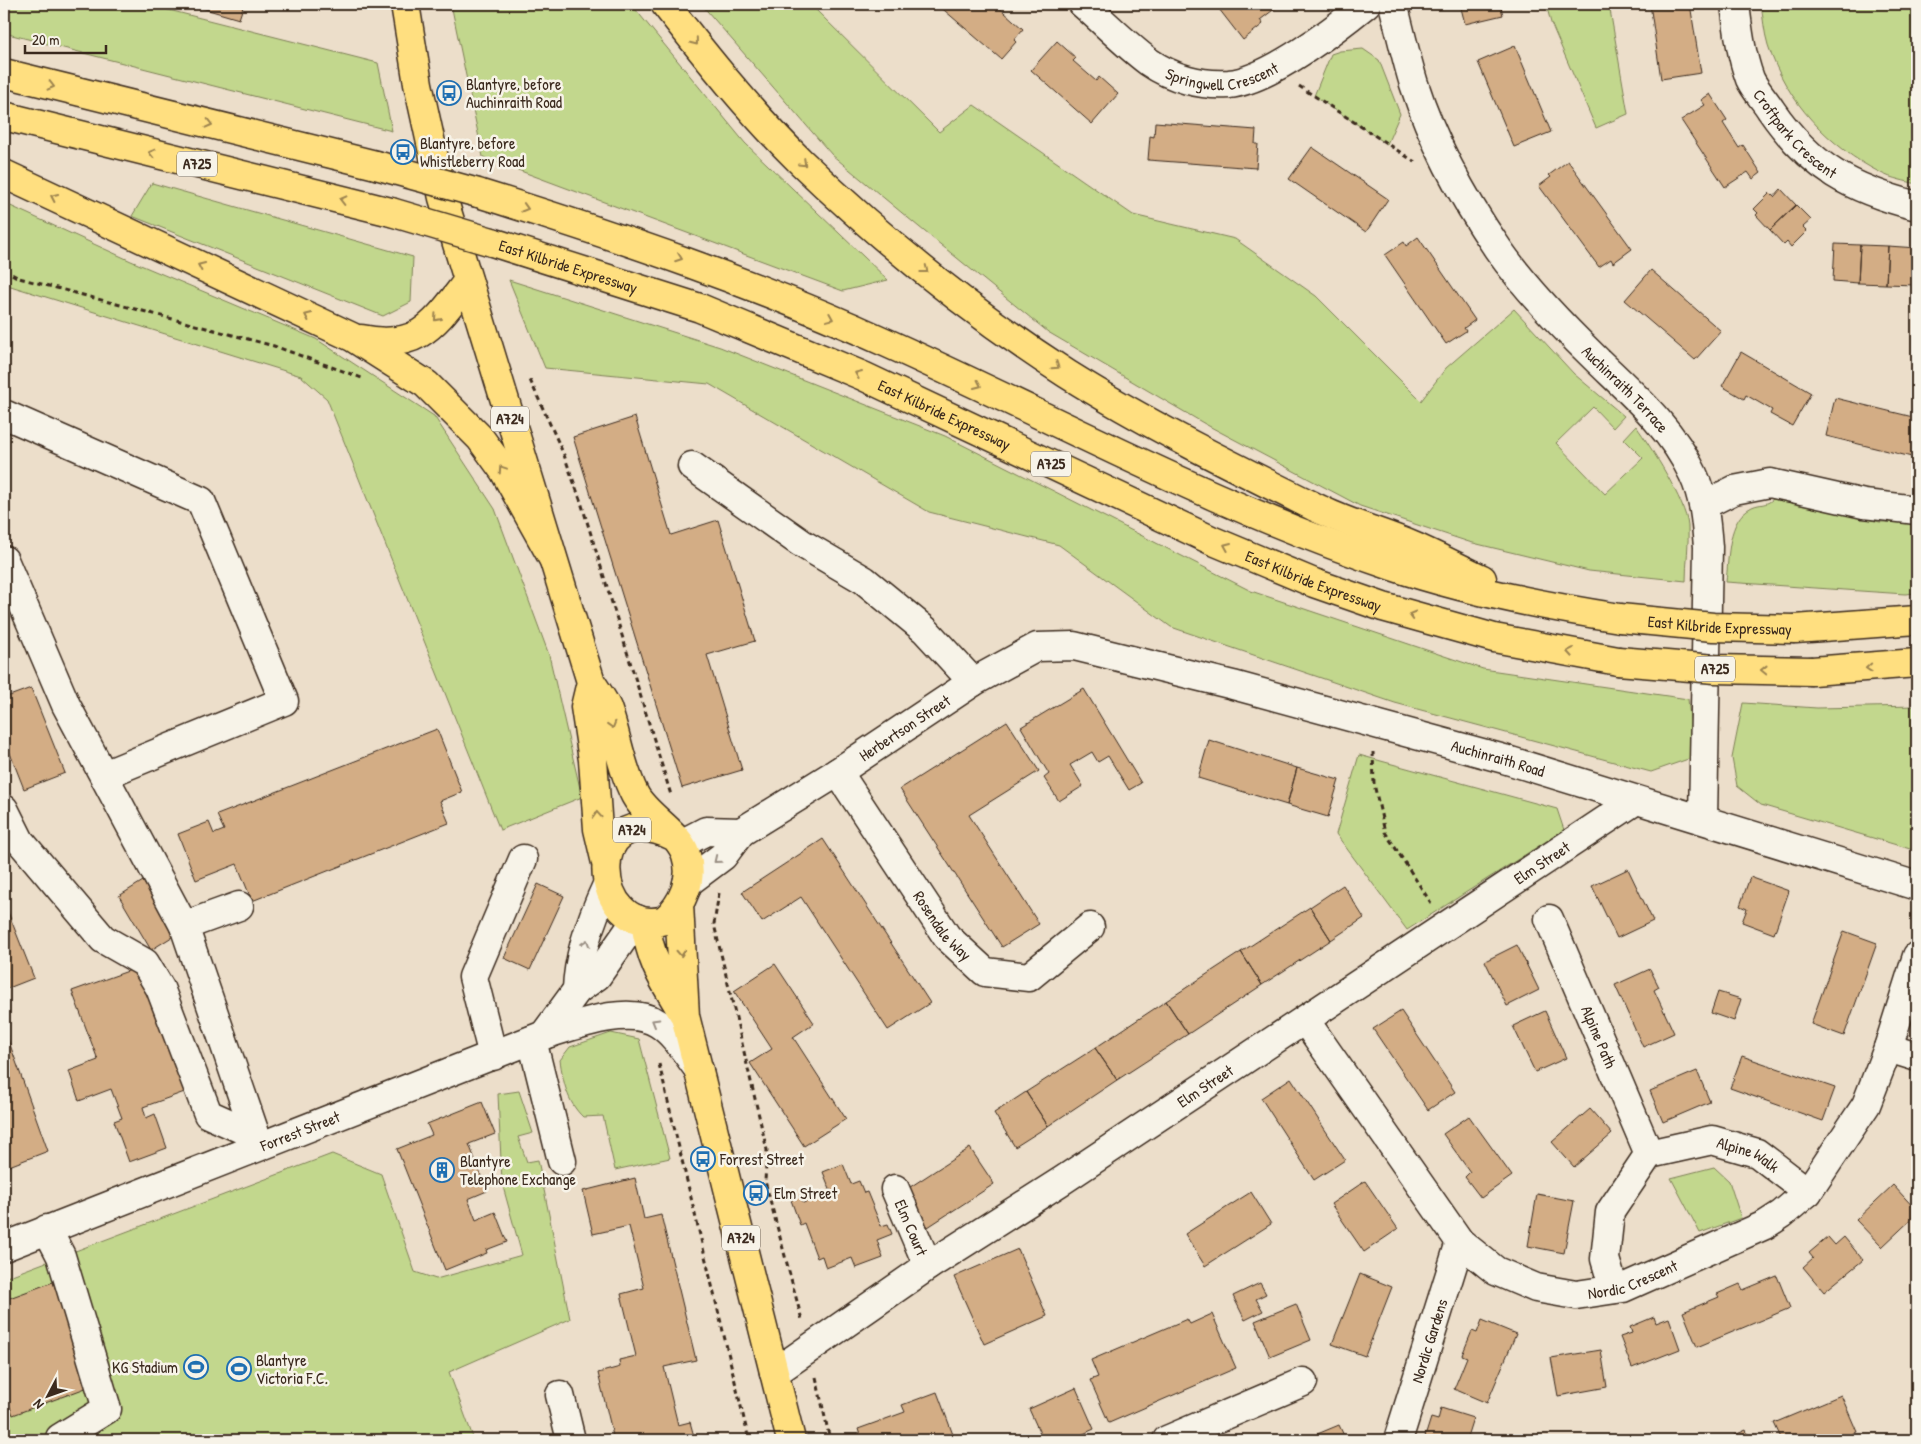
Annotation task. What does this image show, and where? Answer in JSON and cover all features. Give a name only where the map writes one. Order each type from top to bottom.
[{"type":"main road","name":"A724","points":[[405,4],[418,84],[443,198],[591,682],[606,706],[628,778],[636,796],[647,811],[677,840],[689,869],[683,894],[685,1016],[791,1440]]},
{"type":"main road","name":"A725","points":[[665,4],[733,88],[800,160],[855,212],[923,269],[1068,374],[1127,409],[1326,512],[1413,546],[1532,603]]},
{"type":"main road","name":"East Kilbride Expressway","points":[[4,74],[376,165],[478,193],[587,227],[742,281],[884,341],[1204,492],[1328,543],[1395,567],[1532,603],[1620,618],[1713,627],[1796,629],[1917,620]]},
{"type":"main road","name":"East Kilbride Expressway","points":[[4,116],[391,212],[700,308],[827,361],[1211,540],[1314,583],[1383,607],[1494,638],[1618,660],[1715,669],[1812,671],[1917,664]]},
{"type":"main road","points":[[4,174],[352,337],[426,384],[480,438],[504,471],[552,557]]},
{"type":"main road","points":[[352,337],[383,343],[399,342],[418,334],[434,323],[468,281]]},
{"type":"main road","name":"A724","points":[[591,682],[585,707],[593,760],[598,829],[607,874],[617,902],[641,920],[654,966],[685,1016]]},
{"type":"main road","name":"A724","points":[[607,874],[614,842],[623,834],[635,828],[657,828],[677,840]]},
{"type":"main road","points":[[641,920],[664,920],[683,894]]},
{"type":"street","name":"Springwell Crescent","points":[[1084,4],[1150,62],[1188,82],[1229,84],[1264,73],[1305,50],[1366,4]]},
{"type":"street","name":"Auchinraith Terrace","points":[[1393,4],[1414,84],[1433,134],[1459,189],[1499,250],[1558,322],[1641,402],[1681,451],[1694,475],[1704,505],[1708,547],[1703,819]]},
{"type":"street","name":"Croftpark Crescent","points":[[1735,4],[1738,36],[1750,80],[1779,121],[1802,149],[1832,174],[1878,196],[1917,206]]},
{"type":"street","points":[[4,416],[6,415],[201,501],[284,701],[104,776]]},
{"type":"street","points":[[692,466],[801,543],[864,580],[925,630],[973,682]]},
{"type":"street","points":[[1704,505],[1734,490],[1770,483],[1864,504],[1917,510]]},
{"type":"street","points":[[4,560],[66,705],[184,926],[257,1140]]},
{"type":"street","name":"Herbertson Street","points":[[683,894],[723,856],[741,832],[838,772],[973,682],[1036,647],[1074,646]]},
{"type":"street","name":"Auchinraith Road","points":[[1074,646],[1233,685],[1504,759],[1917,886]]},
{"type":"street","name":"Rosendale Way","points":[[838,772],[947,936],[985,972],[1029,977],[1090,927]]},
{"type":"street","name":"Elm Street","points":[[774,1373],[928,1266],[1063,1180],[1636,800]]},
{"type":"street","name":"Forrest Street","points":[[4,810],[20,841],[103,939],[145,963],[160,988],[208,1114],[257,1140]]},
{"type":"street","points":[[677,840],[706,831],[741,832]]},
{"type":"street","points":[[493,1056],[473,977],[523,858]]},
{"type":"street","points":[[577,990],[578,968],[607,874]]},
{"type":"street","points":[[184,926],[239,906]]},
{"type":"street","name":"Alpine Path","points":[[1549,919],[1649,1154]]},
{"type":"street","points":[[562,1161],[538,1037],[577,990],[597,976],[641,920]]},
{"type":"street","name":"Nordic Crescent","points":[[1305,1020],[1460,1242],[1496,1271],[1536,1288],[1576,1295],[1623,1288],[1765,1225],[1782,1214],[1808,1192],[1866,1106],[1888,1048],[1917,956]]},
{"type":"street","name":"Forrest Street","points":[[4,1247],[257,1140],[493,1056],[538,1037],[618,1016],[648,1018]]},
{"type":"street","points":[[648,1018],[672,1035],[699,1070]]},
{"type":"street","points":[[1888,1048],[1917,1057]]},
{"type":"street","name":"Alpine Walk","points":[[1649,1154],[1712,1140],[1757,1154],[1808,1192]]},
{"type":"street","points":[[1614,1289],[1605,1259],[1610,1212],[1649,1154]]},
{"type":"street","name":"Elm Court","points":[[895,1189],[928,1266]]},
{"type":"street","points":[[47,1229],[61,1256],[107,1409],[60,1438]]},
{"type":"street","name":"Nordic Gardens","points":[[1398,1440],[1460,1242]]},
{"type":"street","points":[[1167,1440],[1303,1382]]},
{"type":"street","points":[[560,1395],[571,1440]]},
{"type":"path","points":[[1271,68],[1417,164]]},
{"type":"path","points":[[4,270],[19,278],[274,346],[364,379]]},
{"type":"path","points":[[528,378],[564,455],[582,502],[671,795],[677,799]]},
{"type":"path","points":[[1372,723],[1374,784],[1385,832],[1433,905],[1437,933]]},
{"type":"path","points":[[720,886],[714,924],[767,1150],[765,1181],[810,1348],[830,1440]]},
{"type":"path","points":[[648,1018],[749,1440]]},
{"type":"green space","points":[[4,4],[145,4],[378,63],[392,131],[4,33]]},
{"type":"green space","points":[[451,4],[631,4],[745,143],[888,280],[843,291],[483,157]]},
{"type":"green space","points":[[701,4],[810,4],[939,132],[974,105],[1133,215],[1235,239],[1316,296],[1421,401],[1446,368],[1514,309],[1574,374],[1624,416],[1613,428],[1593,407],[1556,443],[1605,494],[1643,458],[1624,439],[1636,426],[1650,447],[1675,489],[1686,516],[1688,533],[1686,581],[1589,571],[1469,542],[1360,506],[1205,424],[1048,332],[832,155]]},
{"type":"green space","points":[[1546,4],[1609,4],[1628,114],[1596,128],[1551,23]]},
{"type":"green space","points":[[1761,4],[1917,4],[1917,184],[1885,175],[1862,162],[1827,136],[1812,120],[1786,85],[1776,66],[1768,45]]},
{"type":"green space","points":[[1363,49],[1379,60],[1400,114],[1387,144],[1314,96],[1331,54],[1340,51]]},
{"type":"green space","points":[[152,183],[413,257],[411,302],[383,316],[132,216]]},
{"type":"green space","points":[[4,203],[131,261],[316,339],[434,416],[495,509],[549,655],[582,797],[500,830],[327,399],[301,376],[4,284]]},
{"type":"green space","points":[[509,280],[720,347],[945,436],[1251,591],[1483,669],[1688,699],[1694,757],[1651,772],[1395,703],[1171,627],[1059,545],[929,512],[709,384],[545,368]]},
{"type":"green space","points":[[1773,499],[1880,522],[1917,522],[1917,593],[1905,594],[1726,582],[1731,540],[1738,520],[1752,507],[1766,504]]},
{"type":"green space","points":[[1743,703],[1817,708],[1917,706],[1917,851],[1761,805],[1737,786],[1732,758]]},
{"type":"green space","points":[[1359,755],[1557,809],[1564,830],[1407,930],[1336,834]]},
{"type":"green space","points":[[611,1033],[639,1039],[670,1158],[615,1170],[603,1116],[583,1117],[569,1098],[560,1060],[570,1047]]},
{"type":"green space","name":"KG Stadium","points":[[519,1091],[533,1133],[518,1137],[527,1162],[538,1160],[570,1319],[449,1372],[474,1440],[4,1440],[4,1278],[332,1154],[381,1174],[415,1272],[436,1279],[522,1255],[502,1183],[498,1094]]},
{"type":"green space","points":[[1714,1167],[1729,1181],[1741,1218],[1700,1233],[1671,1178]]},
{"type":"building","points":[[188,4],[244,4],[239,19]]},
{"type":"building","points":[[937,4],[995,4],[1023,29],[1014,40],[1016,42],[1001,59]]},
{"type":"building","points":[[1149,4],[1160,4],[1155,9]]},
{"type":"building","points":[[1226,4],[1281,4],[1260,20],[1263,24],[1243,40],[1219,9]]},
{"type":"building","points":[[1460,4],[1500,4],[1503,15],[1465,24]]},
{"type":"building","points":[[1650,4],[1690,4],[1701,73],[1661,79]]},
{"type":"building","points":[[1057,41],[1076,58],[1073,61],[1096,81],[1099,77],[1118,94],[1092,124],[1031,70]]},
{"type":"building","points":[[1515,46],[1551,132],[1514,147],[1478,62]]},
{"type":"building","points":[[1710,94],[1727,120],[1723,123],[1739,148],[1743,145],[1761,173],[1753,179],[1748,172],[1725,187],[1681,120],[1705,105],[1701,100]]},
{"type":"building","points":[[1155,122],[1256,130],[1255,144],[1258,144],[1256,168],[1148,160],[1150,136],[1154,137]]},
{"type":"building","points":[[1312,147],[1388,199],[1366,232],[1289,179]]},
{"type":"building","points":[[1568,161],[1632,249],[1613,263],[1611,259],[1599,267],[1539,186],[1551,177],[1549,175]]},
{"type":"building","points":[[1781,189],[1796,205],[1770,230],[1756,215],[1758,213],[1754,209],[1770,193],[1774,197]]},
{"type":"building","points":[[1796,205],[1811,220],[1803,227],[1807,231],[1791,247],[1787,242],[1784,245],[1770,230]]},
{"type":"building","points":[[1418,237],[1475,320],[1464,328],[1466,331],[1446,344],[1385,255],[1404,242],[1406,246]]},
{"type":"building","points":[[1835,244],[1860,245],[1858,283],[1833,281]]},
{"type":"building","points":[[1860,245],[1888,246],[1886,284],[1858,283]]},
{"type":"building","points":[[1888,246],[1917,248],[1915,285],[1886,284]]},
{"type":"building","points":[[1917,248],[1917,285],[1915,285]]},
{"type":"building","points":[[1651,270],[1721,331],[1695,360],[1625,300]]},
{"type":"building","points":[[1741,352],[1811,393],[1792,426],[1770,414],[1772,410],[1746,395],[1744,399],[1722,386]]},
{"type":"building","points":[[1835,398],[1917,418],[1916,458],[1826,436]]},
{"type":"building","points":[[635,417],[671,535],[718,520],[755,641],[707,655],[742,770],[682,788],[573,437]]},
{"type":"building","points":[[31,688],[65,773],[24,789],[4,738],[4,698]]},
{"type":"building","points":[[1084,689],[1141,783],[1129,790],[1108,756],[1098,762],[1092,752],[1070,765],[1083,786],[1059,801],[1044,778],[1049,774],[1021,727]]},
{"type":"building","points":[[1007,721],[1039,771],[969,815],[1039,924],[1002,947],[900,789]]},
{"type":"building","points":[[437,729],[462,792],[440,801],[449,823],[252,901],[237,864],[196,880],[178,834],[209,822],[214,834],[224,830],[217,815]]},
{"type":"building","points":[[1209,740],[1297,768],[1287,805],[1198,778]]},
{"type":"building","points":[[1297,768],[1339,780],[1328,817],[1287,805]]},
{"type":"building","points":[[823,839],[930,1003],[888,1030],[801,897],[762,922],[742,892]]},
{"type":"building","points":[[1628,869],[1653,921],[1617,938],[1592,886]]},
{"type":"building","points":[[1750,877],[1789,891],[1774,934],[1742,922],[1747,909],[1740,906]]},
{"type":"building","points":[[143,881],[175,935],[151,950],[119,896]]},
{"type":"building","points":[[538,884],[564,896],[530,970],[504,958]]},
{"type":"building","points":[[1343,885],[1364,918],[1331,940],[1310,907]]},
{"type":"building","points":[[4,902],[34,978],[6,989],[4,982]]},
{"type":"building","points":[[1310,907],[1331,940],[1262,985],[1241,952]]},
{"type":"building","points":[[1844,931],[1877,943],[1844,1036],[1811,1024]]},
{"type":"building","points":[[1517,945],[1539,990],[1507,1006],[1485,961]]},
{"type":"building","points":[[1241,952],[1262,985],[1188,1034],[1166,1001]]},
{"type":"building","points":[[775,964],[814,1023],[793,1037],[846,1119],[804,1146],[750,1063],[772,1049],[734,991]]},
{"type":"building","points":[[145,965],[190,1090],[143,1107],[146,1118],[155,1114],[167,1148],[129,1162],[114,1121],[122,1118],[111,1089],[79,1101],[69,1071],[98,1060],[72,991]]},
{"type":"building","points":[[1650,969],[1659,987],[1654,990],[1674,1033],[1643,1047],[1615,985]]},
{"type":"building","points":[[1718,992],[1741,999],[1734,1021],[1711,1013]]},
{"type":"building","points":[[1166,1001],[1188,1034],[1117,1080],[1095,1048]]},
{"type":"building","points":[[1401,1011],[1455,1092],[1428,1110],[1373,1029]]},
{"type":"building","points":[[1545,1011],[1566,1058],[1535,1072],[1513,1026]]},
{"type":"building","points":[[4,1028],[48,1151],[4,1168]]},
{"type":"building","points":[[1095,1048],[1117,1080],[1048,1126],[1026,1092]]},
{"type":"building","points":[[1742,1056],[1835,1088],[1823,1121],[1730,1088]]},
{"type":"building","points":[[1697,1071],[1710,1102],[1663,1122],[1650,1091]]},
{"type":"building","points":[[1291,1078],[1345,1160],[1314,1180],[1261,1098]]},
{"type":"building","points":[[1026,1092],[1048,1126],[1015,1147],[994,1113]]},
{"type":"building","name":"Blantyre Telephone Exchange","points":[[482,1102],[495,1134],[469,1144],[487,1191],[468,1199],[476,1220],[495,1212],[507,1242],[486,1250],[487,1253],[445,1270],[397,1149],[432,1135],[427,1124]]},
{"type":"building","points":[[1590,1109],[1612,1134],[1574,1167],[1552,1142]]},
{"type":"building","points":[[1469,1116],[1512,1176],[1481,1198],[1465,1177],[1470,1172],[1443,1134]]},
{"type":"building","points":[[1917,1139],[1917,1153],[1913,1152]]},
{"type":"building","points":[[970,1148],[994,1184],[928,1227],[904,1191]]},
{"type":"building","points":[[843,1164],[851,1184],[859,1181],[864,1193],[867,1192],[881,1226],[888,1224],[892,1234],[877,1240],[883,1258],[856,1268],[852,1258],[826,1268],[822,1256],[817,1258],[804,1223],[800,1225],[791,1200],[801,1196],[803,1203],[831,1192],[823,1172]]},
{"type":"building","points":[[635,1178],[644,1219],[661,1215],[696,1360],[664,1367],[678,1425],[690,1422],[695,1440],[614,1440],[598,1373],[620,1367],[619,1360],[636,1356],[621,1294],[644,1288],[629,1226],[593,1234],[583,1191]]},
{"type":"building","points":[[1365,1181],[1398,1229],[1364,1252],[1331,1204]]},
{"type":"building","points":[[1893,1185],[1917,1211],[1917,1214],[1882,1247],[1856,1220]]},
{"type":"building","points":[[1251,1192],[1271,1224],[1205,1266],[1185,1234]]},
{"type":"building","points":[[1537,1194],[1574,1201],[1564,1253],[1528,1246]]},
{"type":"building","points":[[1828,1237],[1835,1245],[1844,1237],[1863,1260],[1824,1292],[1803,1267],[1813,1258],[1809,1253]]},
{"type":"building","points":[[1018,1249],[1047,1316],[984,1344],[954,1277]]},
{"type":"building","points":[[1360,1274],[1392,1287],[1365,1356],[1332,1344]]},
{"type":"building","points":[[1777,1276],[1790,1308],[1697,1347],[1683,1312],[1719,1297],[1717,1294],[1740,1284],[1743,1290]]},
{"type":"building","points":[[53,1282],[91,1386],[13,1415],[4,1391],[4,1300]]},
{"type":"building","points":[[1260,1283],[1266,1294],[1256,1299],[1263,1311],[1245,1320],[1233,1296]]},
{"type":"building","points":[[1296,1304],[1311,1340],[1270,1357],[1255,1321]]},
{"type":"building","points":[[1212,1314],[1236,1368],[1109,1423],[1090,1380],[1098,1377],[1091,1360],[1187,1319],[1190,1324]]},
{"type":"building","points":[[1654,1317],[1656,1323],[1669,1318],[1680,1349],[1632,1368],[1620,1337],[1632,1333],[1630,1327]]},
{"type":"building","points":[[1482,1320],[1516,1334],[1487,1403],[1454,1389],[1467,1357],[1462,1355],[1472,1331],[1477,1333]]},
{"type":"building","points":[[1601,1350],[1607,1387],[1558,1396],[1551,1358]]},
{"type":"building","points":[[1076,1388],[1094,1429],[1070,1440],[1043,1440],[1029,1409]]},
{"type":"building","points":[[937,1392],[955,1440],[848,1440],[860,1435],[858,1429],[905,1412],[902,1405]]},
{"type":"building","points":[[1841,1395],[1857,1432],[1839,1440],[1782,1440],[1774,1423]]},
{"type":"building","points":[[1441,1408],[1473,1418],[1466,1440],[1424,1440],[1431,1418],[1438,1420]]},
{"type":"building","points":[[1339,1425],[1346,1440],[1303,1440]]},
{"type":"building","points":[[1746,1430],[1750,1440],[1724,1440]]},
{"type":"place","name":"Blantyre, before Auchinraith Road","points":[[449,93]]},
{"type":"place","name":"Blantyre, before Whistleberry Road","points":[[403,152]]},
{"type":"place","name":"Forrest Street","points":[[703,1159]]},
{"type":"place","name":"Blantyre Telephone Exchange","points":[[442,1170]]},
{"type":"place","name":"Elm Street","points":[[756,1193]]},
{"type":"place","name":"KG Stadium","points":[[196,1367]]},
{"type":"place","name":"Blantyre Victoria F.C.","points":[[239,1369]]}]
